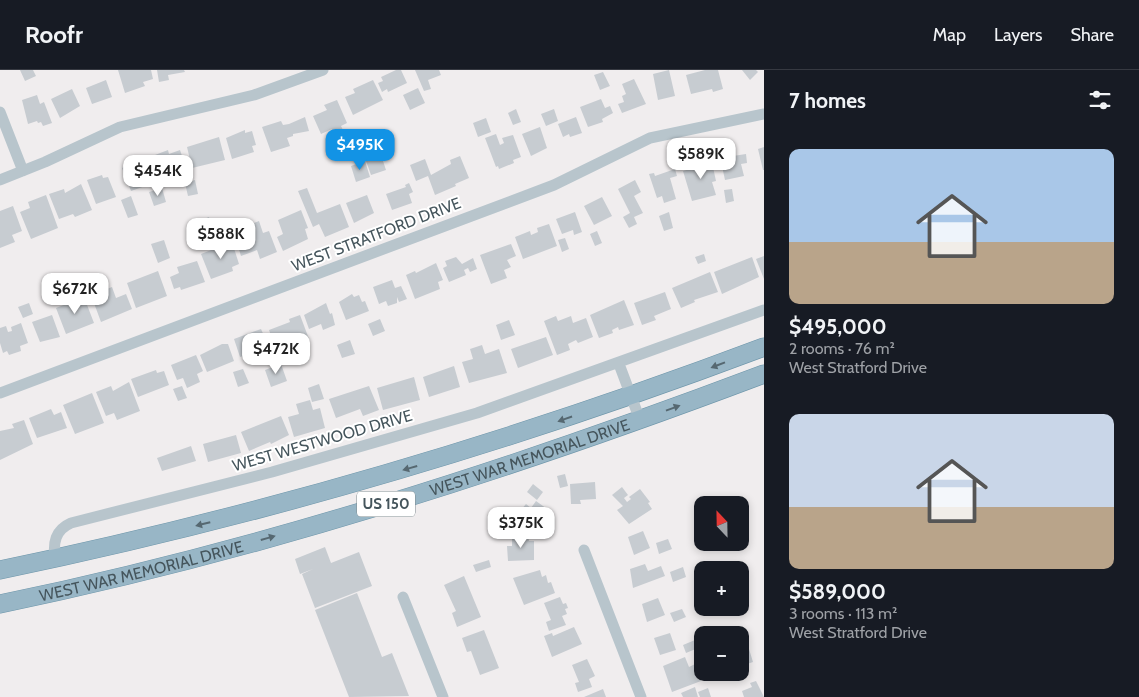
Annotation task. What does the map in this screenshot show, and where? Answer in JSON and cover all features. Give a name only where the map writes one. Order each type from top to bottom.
[{"type":"highway","name":"WEST WAR MEMORIAL DRIVE","points":[[0,570],[287,503],[418,466],[631,396],[764,347]]},
{"type":"highway","name":"WEST WAR MEMORIAL DRIVE","points":[[0,604],[138,573],[319,524],[498,469],[640,420],[764,374]]},
{"type":"highway","points":[[0,563],[55,556]]},
{"type":"street","points":[[0,180],[120,127],[254,95],[323,70]]},
{"type":"street","points":[[733,121],[764,109]]},
{"type":"street","points":[[0,112],[23,171]]},
{"type":"street","name":"WEST STRATFORD DRIVE","points":[[0,393],[554,185],[642,141],[764,114]]},
{"type":"street","name":"WEST WESTWOOD DRIVE","points":[[55,556],[56,536],[63,527],[70,523],[238,481],[477,413],[619,364],[764,310]]},
{"type":"street","points":[[619,364],[640,420]]},
{"type":"street","points":[[584,550],[641,697]]},
{"type":"street","points":[[404,597],[443,697]]},
{"type":"building","points":[[20,70],[33,70],[36,76],[25,81]]},
{"type":"building","points":[[118,70],[151,70],[153,79],[143,82],[145,86],[125,93]]},
{"type":"building","points":[[157,70],[184,70],[185,72],[168,75],[169,80],[159,82]]},
{"type":"building","points":[[396,70],[401,70],[407,83],[388,92],[387,89],[382,92],[378,83],[383,81],[381,77]]},
{"type":"building","points":[[415,70],[439,70],[441,75],[428,80],[431,89],[424,91]]},
{"type":"building","points":[[669,70],[675,96],[658,100],[653,74]]},
{"type":"building","points":[[705,70],[718,70],[723,89],[713,92],[712,89],[691,94],[686,75]]},
{"type":"building","points":[[742,70],[756,70],[758,72],[750,80]]},
{"type":"building","points":[[603,72],[610,86],[600,90],[594,75]]},
{"type":"building","points":[[634,79],[646,104],[622,113],[618,104],[624,102],[622,96],[626,94],[622,84]]},
{"type":"building","points":[[106,80],[112,97],[92,104],[86,88]]},
{"type":"building","points":[[373,80],[383,100],[353,115],[345,97],[355,93],[353,89]]},
{"type":"building","points":[[418,88],[425,103],[410,110],[403,95]]},
{"type":"building","points":[[72,89],[80,106],[60,118],[51,99]]},
{"type":"building","points":[[37,95],[40,104],[44,102],[52,123],[43,126],[41,122],[38,123],[37,121],[28,124],[22,100]]},
{"type":"building","points":[[601,99],[605,108],[610,106],[613,113],[602,119],[603,122],[588,127],[580,107]]},
{"type":"building","points":[[337,100],[347,123],[341,126],[344,132],[335,136],[332,129],[321,134],[313,116],[327,110],[324,105]]},
{"type":"building","points":[[516,109],[521,122],[513,125],[508,113]]},
{"type":"building","points":[[554,109],[558,121],[546,126],[541,114]]},
{"type":"building","points":[[305,117],[309,131],[293,134],[293,136],[287,138],[290,146],[271,152],[262,127],[281,121],[283,125],[289,124]]},
{"type":"building","points":[[576,117],[582,133],[570,137],[569,134],[563,137],[558,124]]},
{"type":"building","points":[[486,118],[491,132],[478,137],[473,123]]},
{"type":"building","points":[[540,127],[547,148],[531,156],[522,134]]},
{"type":"building","points":[[245,130],[245,133],[252,131],[256,145],[252,146],[254,152],[232,159],[226,138]]},
{"type":"building","points":[[358,130],[364,143],[355,147],[349,134]]},
{"type":"building","points":[[496,134],[500,145],[504,143],[502,138],[513,135],[521,157],[513,160],[514,163],[499,169],[498,166],[496,167],[485,138]]},
{"type":"building","points":[[219,137],[225,160],[192,168],[187,147]]},
{"type":"building","points":[[764,147],[764,170],[763,170],[758,149]]},
{"type":"building","points":[[168,150],[169,154],[180,150],[185,165],[180,167],[182,172],[163,178],[155,155]]},
{"type":"building","points":[[733,154],[733,156],[746,154],[747,163],[741,164],[744,176],[725,180],[720,157]]},
{"type":"building","points":[[381,155],[386,170],[371,175],[366,161]]},
{"type":"building","points":[[460,156],[469,178],[435,195],[428,176],[416,181],[410,165],[425,159],[431,175],[451,164],[450,160]]},
{"type":"building","points":[[141,158],[151,184],[131,191],[122,168]]},
{"type":"building","points":[[711,158],[716,181],[712,182],[716,195],[692,201],[683,171],[694,168],[693,166],[702,163],[701,160]]},
{"type":"building","points":[[365,161],[370,177],[356,182],[351,166]]},
{"type":"building","points":[[675,169],[677,176],[670,178],[676,199],[664,203],[662,196],[657,198],[649,174],[654,173],[655,176]]},
{"type":"building","points":[[102,175],[103,178],[108,177],[116,197],[96,204],[87,180]]},
{"type":"building","points":[[195,180],[198,194],[188,196],[185,183]]},
{"type":"building","points":[[635,180],[641,192],[634,196],[643,213],[634,217],[637,224],[629,228],[623,217],[630,213],[618,189]]},
{"type":"building","points":[[409,183],[413,192],[409,194],[412,203],[392,210],[386,194],[406,187],[405,185]]},
{"type":"building","points":[[81,184],[92,210],[75,217],[73,214],[59,219],[49,194],[64,189],[65,193]]},
{"type":"building","points":[[162,188],[166,202],[154,206],[149,192]]},
{"type":"building","points":[[307,188],[317,213],[340,204],[349,227],[325,237],[319,224],[313,227],[298,191]]},
{"type":"building","points":[[732,189],[734,201],[726,203],[724,190]]},
{"type":"building","points":[[46,195],[58,228],[31,239],[20,212],[30,208],[28,202]]},
{"type":"building","points":[[367,195],[374,213],[354,223],[346,203]]},
{"type":"building","points":[[131,196],[138,215],[128,218],[121,200]]},
{"type":"building","points":[[602,197],[612,216],[594,225],[584,206]]},
{"type":"building","points":[[13,206],[22,231],[12,235],[15,242],[0,248],[0,211]]},
{"type":"building","points":[[301,210],[308,228],[305,229],[308,239],[283,251],[277,237],[283,234],[278,220]]},
{"type":"building","points":[[575,212],[582,232],[574,235],[573,230],[562,234],[556,219]]},
{"type":"building","points":[[669,212],[673,228],[664,231],[659,216]]},
{"type":"building","points":[[209,217],[212,228],[200,231],[196,222]]},
{"type":"building","points":[[259,221],[263,233],[269,231],[277,252],[260,259],[257,250],[241,256],[237,243],[250,236],[246,226]]},
{"type":"building","points":[[549,224],[557,246],[523,259],[515,237],[530,231],[531,235],[538,232],[537,228]]},
{"type":"building","points":[[597,231],[602,243],[595,246],[590,234]]},
{"type":"building","points":[[565,238],[569,249],[562,252],[558,240]]},
{"type":"building","points":[[164,240],[170,258],[158,263],[151,244]]},
{"type":"building","points":[[232,242],[239,264],[232,267],[233,271],[211,279],[201,254]]},
{"type":"building","points":[[511,244],[516,256],[507,260],[511,267],[504,270],[507,278],[491,284],[480,255]]},
{"type":"building","points":[[704,254],[706,261],[698,264],[695,257]]},
{"type":"building","points":[[764,256],[764,279],[756,259]]},
{"type":"building","points":[[456,257],[462,264],[473,258],[477,269],[470,272],[468,268],[464,270],[466,275],[449,282],[443,268],[447,266],[445,261]]},
{"type":"building","points":[[752,257],[759,277],[722,294],[714,272]]},
{"type":"building","points":[[197,261],[205,282],[181,290],[180,287],[174,289],[170,277],[179,273],[177,267]]},
{"type":"building","points":[[436,263],[443,280],[438,282],[440,289],[415,299],[406,275],[415,271],[416,273]]},
{"type":"building","points":[[158,271],[167,296],[136,308],[127,283]]},
{"type":"building","points":[[710,272],[718,292],[694,300],[695,302],[681,308],[672,288]]},
{"type":"building","points":[[392,280],[395,288],[401,286],[407,299],[399,302],[397,297],[397,303],[388,306],[386,301],[379,304],[373,287]]},
{"type":"building","points":[[112,287],[116,298],[126,294],[132,309],[101,322],[91,295]]},
{"type":"building","points":[[665,292],[671,309],[654,316],[656,320],[642,325],[634,303]]},
{"type":"building","points":[[352,294],[354,297],[359,295],[362,302],[365,301],[369,311],[346,320],[339,302]]},
{"type":"building","points":[[84,297],[94,323],[66,334],[56,308]]},
{"type":"building","points":[[624,300],[634,325],[619,330],[618,327],[612,330],[613,333],[599,338],[590,315]]},
{"type":"building","points":[[29,303],[33,314],[23,318],[18,307]]},
{"type":"building","points":[[326,303],[330,314],[332,313],[335,325],[323,330],[321,324],[309,329],[304,315]]},
{"type":"building","points":[[52,315],[60,337],[40,342],[32,322]]},
{"type":"building","points":[[300,315],[309,339],[302,342],[301,339],[276,349],[269,330],[290,322],[289,319]]},
{"type":"building","points":[[556,316],[558,321],[571,316],[573,323],[586,318],[593,337],[578,343],[576,340],[568,344],[570,350],[557,355],[544,321]]},
{"type":"building","points":[[380,319],[385,331],[373,336],[368,324]]},
{"type":"building","points":[[509,320],[515,335],[501,340],[496,325]]},
{"type":"building","points":[[21,323],[28,343],[20,346],[21,351],[9,355],[7,351],[3,353],[0,343],[0,328],[6,326],[8,332],[12,331],[11,327]]},
{"type":"building","points":[[261,329],[269,347],[265,348],[267,355],[256,360],[254,352],[240,357],[234,339]]},
{"type":"building","points":[[546,337],[553,355],[518,368],[511,349]]},
{"type":"building","points":[[350,340],[355,354],[342,358],[337,345]]},
{"type":"building","points":[[222,344],[228,344],[234,361],[207,372],[200,355]]},
{"type":"building","points":[[482,345],[485,354],[499,349],[507,373],[469,383],[462,362],[473,359],[470,349]]},
{"type":"building","points":[[196,355],[203,371],[197,374],[200,382],[187,388],[183,378],[177,380],[171,365]]},
{"type":"building","points":[[281,364],[287,381],[271,387],[265,370]]},
{"type":"building","points":[[454,366],[460,387],[429,397],[423,377]]},
{"type":"building","points":[[243,369],[249,383],[238,387],[233,372]]},
{"type":"building","points":[[156,370],[157,373],[164,371],[169,385],[138,397],[131,379]]},
{"type":"building","points":[[414,377],[420,400],[383,410],[377,388]]},
{"type":"building","points":[[129,382],[140,411],[117,420],[114,413],[106,416],[96,392],[111,386],[113,391]]},
{"type":"building","points":[[319,384],[324,399],[312,402],[308,388]]},
{"type":"building","points":[[182,386],[187,398],[178,401],[173,389]]},
{"type":"building","points":[[369,386],[379,410],[363,416],[360,409],[336,418],[329,399]]},
{"type":"building","points":[[92,393],[104,423],[75,434],[63,405]]},
{"type":"building","points":[[310,400],[313,410],[320,408],[325,428],[294,437],[288,417],[299,414],[296,404]]},
{"type":"building","points":[[51,409],[54,415],[61,412],[67,428],[37,438],[29,418]]},
{"type":"building","points":[[281,416],[289,435],[271,444],[270,442],[249,451],[241,432]]},
{"type":"building","points":[[24,420],[33,444],[0,460],[0,431],[14,428],[12,424]]},
{"type":"building","points":[[236,435],[241,453],[208,462],[203,444]]},
{"type":"building","points":[[191,446],[196,461],[162,471],[157,458]]},
{"type":"building","points":[[565,474],[568,486],[560,488],[557,476]]},
{"type":"building","points":[[595,482],[596,499],[580,500],[581,504],[571,504],[570,484]]},
{"type":"building","points":[[533,484],[543,492],[537,500],[527,492]]},
{"type":"building","points":[[622,487],[628,495],[624,498],[627,502],[631,499],[629,497],[640,489],[650,502],[648,503],[652,509],[629,524],[617,510],[623,506],[612,495]]},
{"type":"building","points":[[536,501],[550,511],[538,525],[520,511],[526,504],[531,508]]},
{"type":"building","points":[[505,516],[518,522],[514,530],[501,524]]},
{"type":"building","points":[[643,531],[650,548],[634,555],[628,537]]},
{"type":"building","points":[[528,535],[529,541],[534,541],[534,560],[508,561],[507,546],[512,546],[512,536]]},
{"type":"building","points":[[668,539],[672,549],[659,554],[656,543]]},
{"type":"building","points":[[325,547],[331,563],[359,552],[372,586],[315,608],[302,574],[313,569],[300,574],[295,559]]},
{"type":"building","points":[[489,560],[491,567],[476,572],[473,565]]},
{"type":"building","points":[[645,564],[648,571],[661,566],[665,576],[633,588],[630,569]]},
{"type":"building","points":[[683,567],[686,577],[673,582],[670,572]]},
{"type":"building","points":[[540,570],[542,577],[546,575],[548,583],[551,582],[555,593],[524,605],[513,578]]},
{"type":"building","points":[[464,576],[481,617],[457,627],[452,613],[456,611],[444,585]]},
{"type":"building","points":[[357,593],[382,657],[392,653],[409,696],[349,697],[315,610]]},
{"type":"building","points":[[560,597],[563,604],[566,603],[568,608],[565,609],[567,614],[562,616],[566,625],[549,631],[546,622],[551,620],[544,603]]},
{"type":"building","points":[[658,598],[665,615],[647,622],[642,604]]},
{"type":"building","points":[[682,609],[686,617],[674,622],[670,613]]},
{"type":"building","points":[[574,627],[582,644],[552,657],[544,636],[552,633],[553,636]]},
{"type":"building","points":[[484,630],[499,668],[480,675],[471,651],[467,652],[462,638]]},
{"type":"building","points":[[670,633],[676,650],[660,655],[654,638]]},
{"type":"building","points":[[694,640],[694,650],[686,653],[683,645]]},
{"type":"building","points":[[749,649],[753,662],[749,663]]},
{"type":"building","points":[[685,657],[689,667],[694,664],[694,681],[701,681],[672,692],[663,666]]},
{"type":"building","points":[[587,659],[595,676],[589,679],[592,687],[578,692],[575,683],[579,682],[572,665]]},
{"type":"building","points":[[756,681],[764,697],[744,697],[742,691],[752,687],[750,683]]},
{"type":"building","points":[[695,687],[698,697],[683,697],[681,693]]},
{"type":"building","points":[[708,688],[711,697],[700,697],[698,692]]},
{"type":"building","points":[[603,689],[606,697],[584,697]]}]
